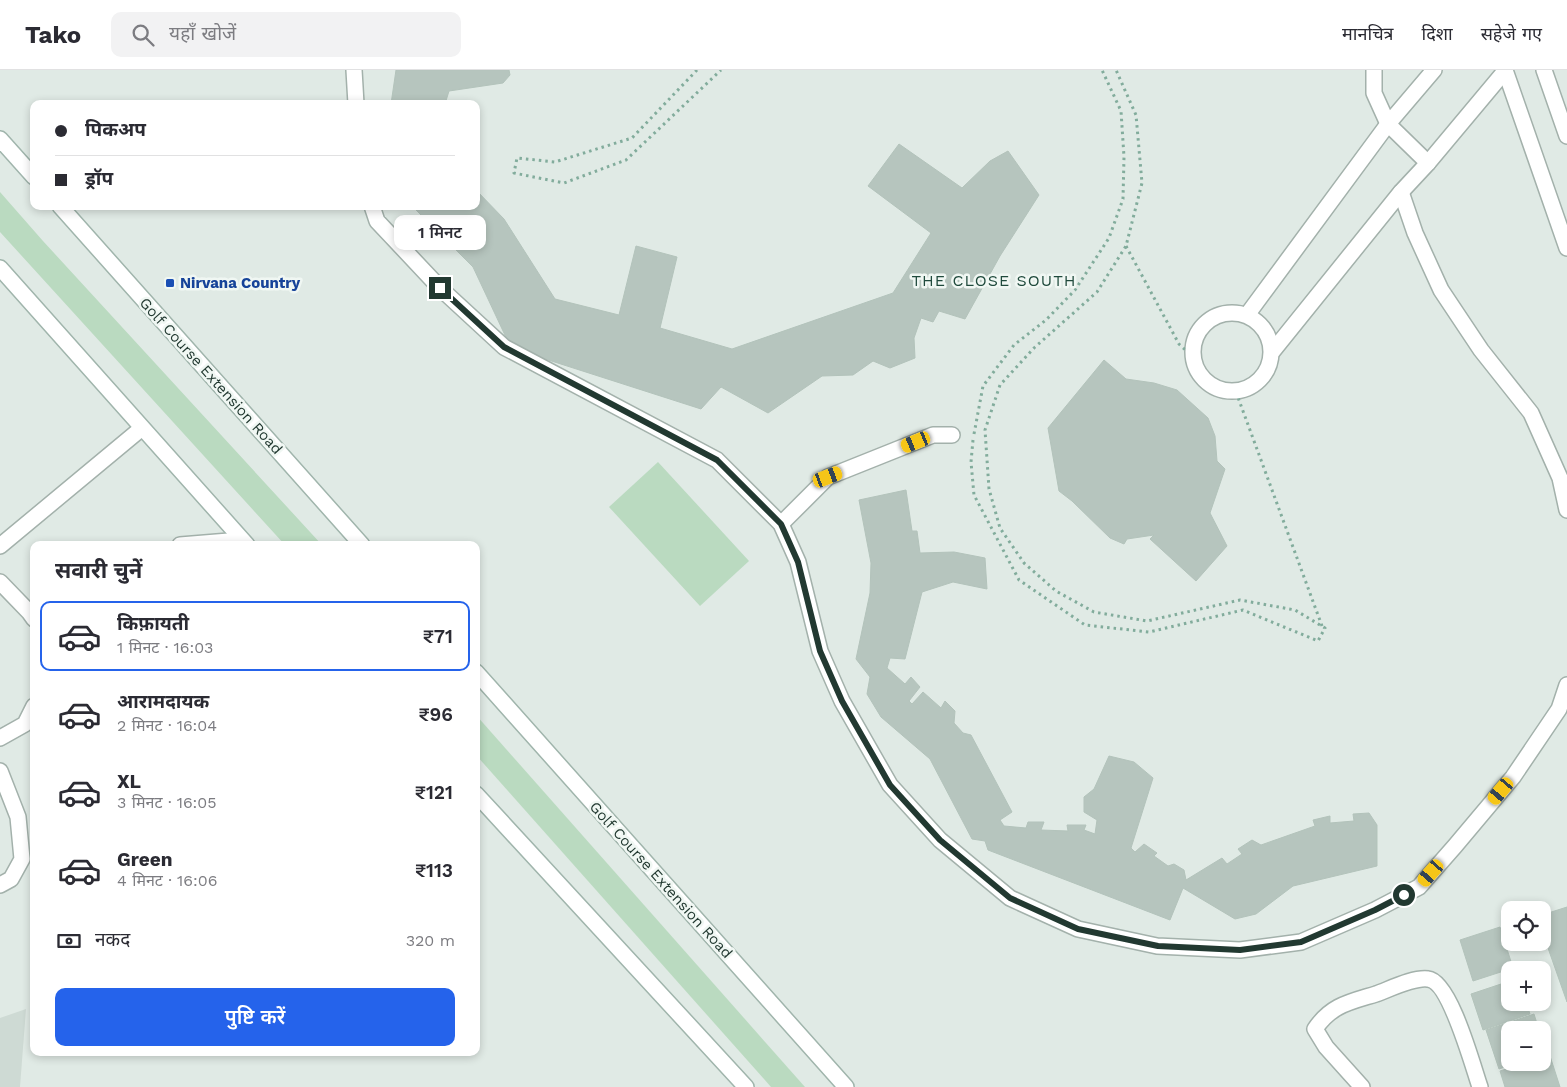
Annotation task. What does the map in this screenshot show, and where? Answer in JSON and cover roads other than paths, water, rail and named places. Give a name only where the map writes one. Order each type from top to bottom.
[{"type":"main road","points":[[354,70],[356,100]]},
{"type":"main road","points":[[1374,70],[1374,93],[1388,124],[1428,163]]},
{"type":"main road","points":[[1247,315],[1388,124],[1434,70]]},
{"type":"main road","points":[[1272,352],[1400,192],[1428,163],[1505,70]]},
{"type":"main road","points":[[1505,70],[1567,248]]},
{"type":"main road","points":[[1544,70],[1567,136]]},
{"type":"main road","points":[[0,139],[30,173]]},
{"type":"main road","points":[[1400,192],[1415,233],[1441,290],[1481,350],[1531,413],[1560,478],[1567,510]]},
{"type":"main road","name":"Golf Course Extension Road","points":[[64,210],[358,541]]},
{"type":"main road","points":[[373,210],[377,221],[440,288],[504,347],[717,460],[781,524],[798,562],[820,651],[842,701],[890,785],[940,840],[1010,898],[1078,929],[1158,946],[1240,950],[1301,942],[1375,910],[1419,887],[1513,778],[1559,709],[1567,685]]},
{"type":"main road","points":[[0,268],[243,541]]},
{"type":"main road","points":[[1232,312],[1247,315],[1260,324],[1268,337],[1272,352],[1269,368],[1260,381],[1247,389],[1236,392],[1217,390],[1204,381],[1195,368],[1192,352],[1195,337],[1203,324],[1216,315],[1232,312]]},
{"type":"main road","points":[[0,546],[142,428]]},
{"type":"main road","points":[[781,524],[828,477],[933,435],[952,435]]},
{"type":"main road","points":[[0,582],[30,611]]},
{"type":"main road","name":"Golf Course Extension Road","points":[[480,676],[846,1087]]},
{"type":"main road","points":[[0,738],[25,724],[30,714]]},
{"type":"main road","points":[[0,771],[18,817],[22,860],[11,879],[0,886]]},
{"type":"main road","points":[[480,798],[746,1087]]},
{"type":"main road","points":[[1362,1087],[1326,1047],[1315,1029],[1323,1017],[1339,1006],[1412,982],[1429,979],[1438,984],[1455,1012],[1480,1087]]},
{"type":"place","name":"Nirvana Country","points":[[170,283]]},
{"type":"district","name":"THE CLOSE SOUTH","points":[[994,280]]}]
